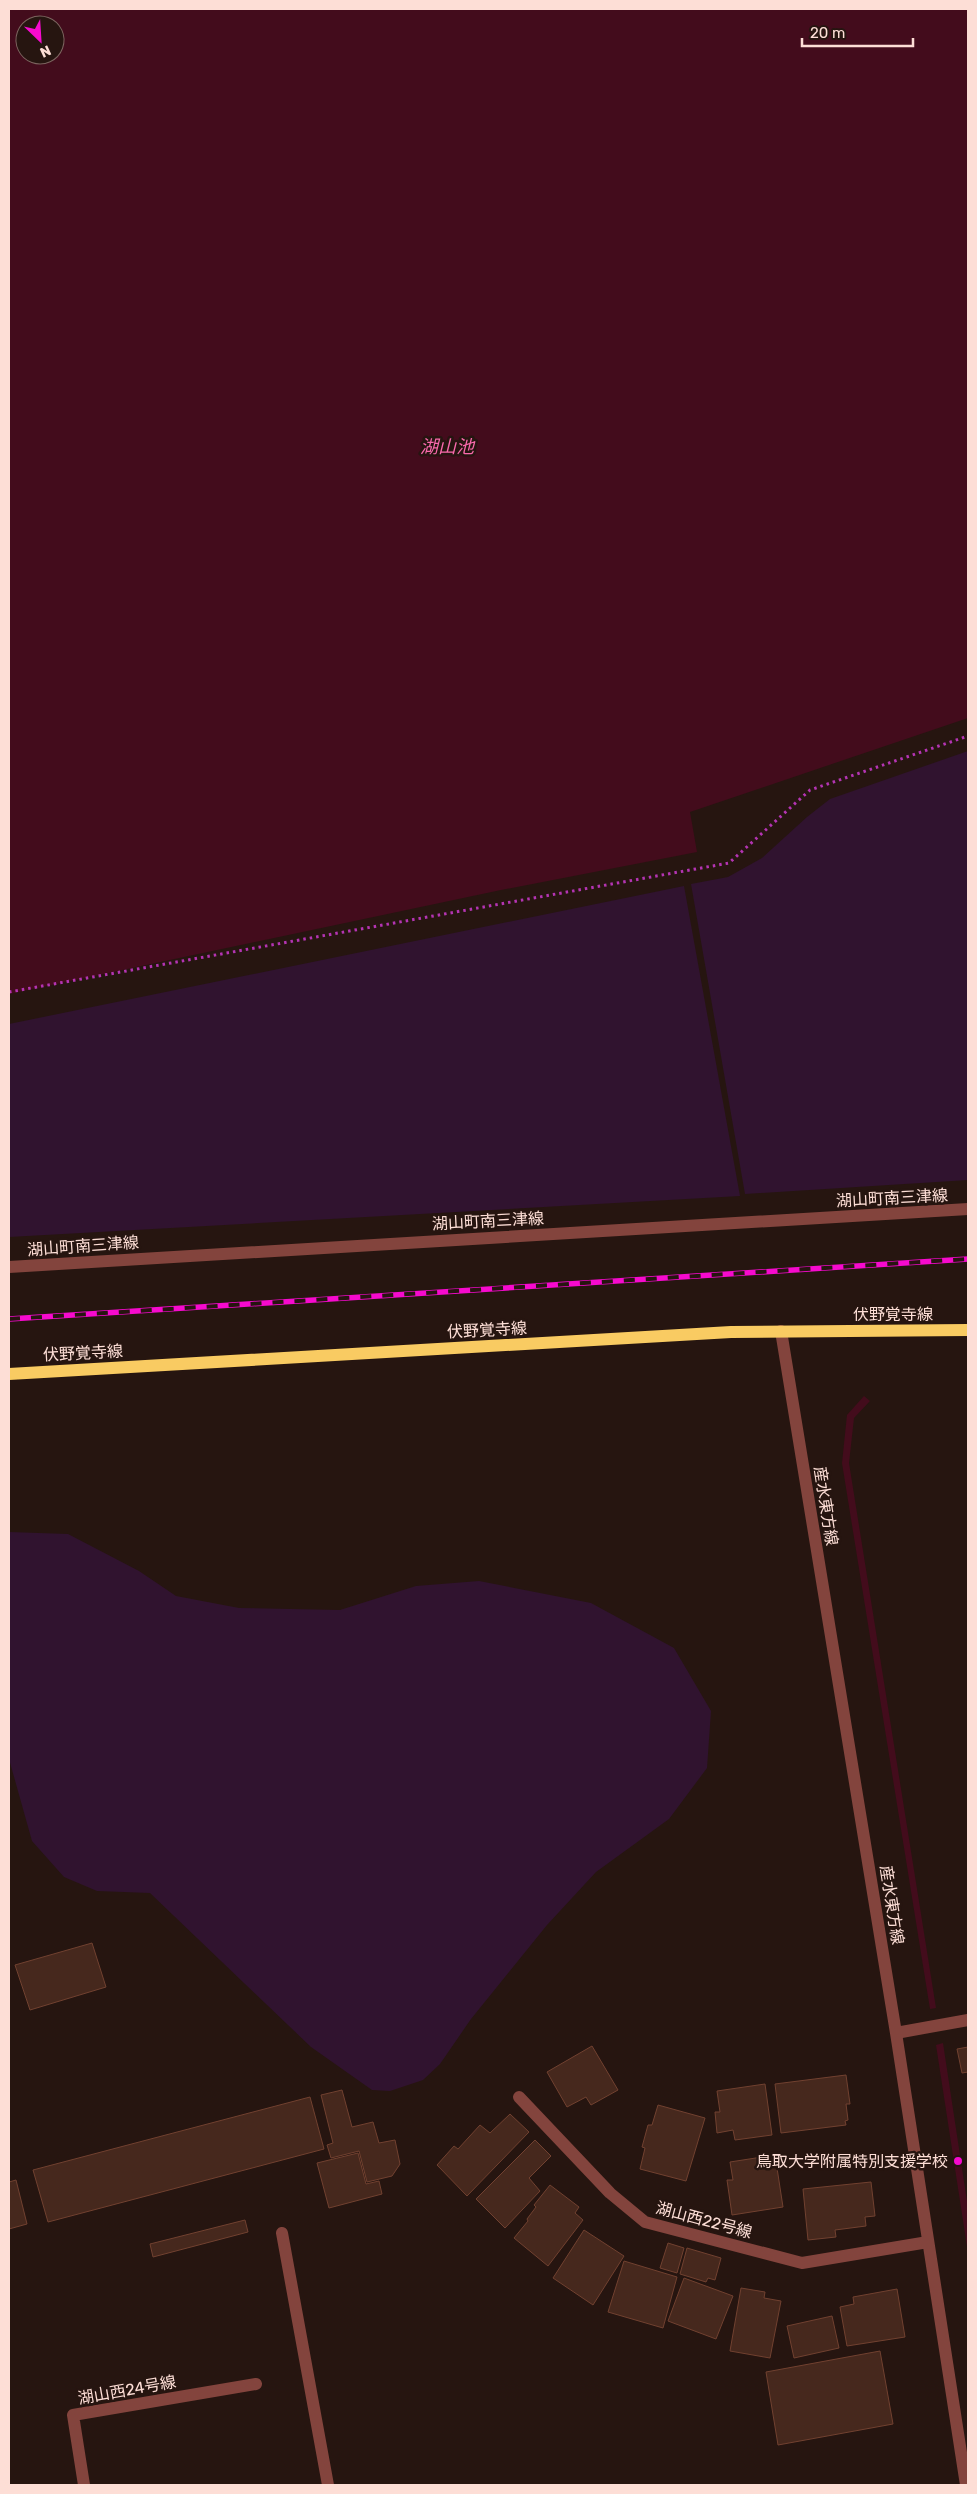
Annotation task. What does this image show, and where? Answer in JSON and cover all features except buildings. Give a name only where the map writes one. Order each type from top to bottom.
[{"type":"main road","name":"伏野覚寺線","points":[[9,1374],[731,1332],[968,1330]]},
{"type":"street","name":"湖山町南三津線","points":[[9,1267],[968,1209]]},
{"type":"street","name":"産水東方線","points":[[782,1331],[896,2033],[966,2485]]},
{"type":"street","points":[[896,2033],[968,2020]]},
{"type":"street","name":"湖山西22号線","points":[[519,2097],[610,2193],[645,2222],[802,2263],[928,2242]]},
{"type":"street","points":[[282,2233],[328,2485]]},
{"type":"street","name":"湖山西24号線","points":[[84,2485],[73,2415],[256,2384]]},
{"type":"path","points":[[9,992],[729,863],[810,790],[968,736]]},
{"type":"shaded area","points":[[968,751],[968,1180],[745,1194],[691,884],[728,877],[762,858],[830,799]]},
{"type":"shaded area","points":[[684,886],[740,1196],[9,1237],[9,1024]]},
{"type":"shaded area","points":[[9,1532],[68,1534],[139,1571],[176,1596],[239,1608],[340,1610],[416,1586],[479,1581],[591,1603],[674,1648],[711,1711],[707,1768],[669,1819],[596,1872],[547,1925],[471,2019],[440,2064],[423,2080],[390,2091],[372,2090],[311,2047],[150,1893],[97,1891],[64,1877],[32,1841],[9,1759]]},
{"type":"water","name":"湖山池","points":[[9,9],[968,9],[968,718],[690,812],[697,852],[501,890],[9,994]]},
{"type":"water","points":[[864,1396],[870,1401],[854,1418],[849,1463],[936,2008],[930,2009],[842,1463],[847,1415]]},
{"type":"water","points":[[943,2043],[968,2208],[968,2253],[936,2045]]},
{"type":"railway","points":[[9,1319],[968,1259]]},
{"type":"place","name":"鳥取大学附属特別支援学校","points":[[958,2161]]}]
